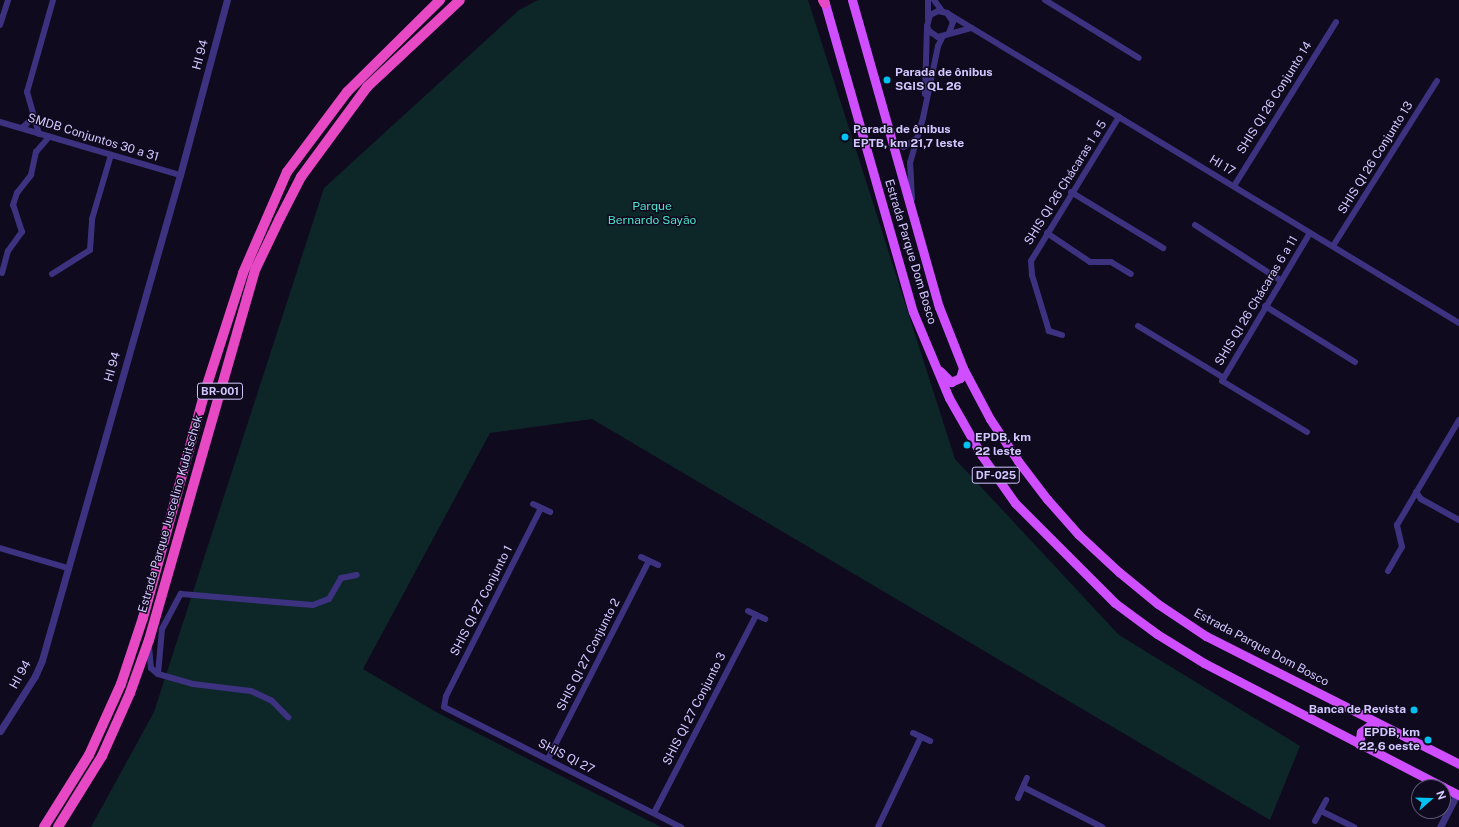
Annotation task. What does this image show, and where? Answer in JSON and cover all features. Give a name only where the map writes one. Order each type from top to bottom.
[{"type":"highway","name":"Estrada Parque Juscelino Kubitschek","points":[[44,827],[89,755],[121,684],[143,618],[205,391],[243,273],[287,172],[347,92],[440,0]]},
{"type":"highway","name":"Estrada Parque Juscelino Kubitschek","points":[[58,827],[102,756],[130,693],[149,640],[256,268],[280,218],[301,177],[367,87],[460,0]]},
{"type":"main road","name":"Estrada Parque Dom Bosco","points":[[852,0],[918,238],[939,307],[963,368],[990,419],[1018,461],[1075,530],[1120,572],[1158,604],[1206,636],[1459,764]]},
{"type":"main road","name":"Estrada Parque Dom Bosco","points":[[824,1],[913,312],[948,398],[982,456],[1015,503],[1115,603],[1157,634],[1204,663],[1427,779]]},
{"type":"main road","points":[[929,352],[947,380],[956,381],[960,378],[963,368]]},
{"type":"main road","points":[[1358,744],[1361,732],[1375,722]]},
{"type":"street","points":[[0,25],[8,0]]},
{"type":"street","points":[[39,134],[27,98],[28,85],[53,0]]},
{"type":"street","name":"HI 94","points":[[0,731],[35,676],[42,660],[180,176],[227,0]]},
{"type":"street","points":[[926,103],[928,0]]},
{"type":"street","points":[[934,0],[953,22],[949,33]]},
{"type":"street","points":[[1045,0],[1139,58]]},
{"type":"street","points":[[927,22],[934,12],[945,12]]},
{"type":"street","name":"HI 17","points":[[945,12],[1459,323]]},
{"type":"street","points":[[927,22],[933,35],[943,36],[949,33],[972,28]]},
{"type":"street","name":"SHIS QI 26 Conjunto 14","points":[[1234,186],[1336,22]]},
{"type":"street","points":[[918,238],[909,177],[910,163],[926,103],[936,55],[943,36]]},
{"type":"street","name":"SHIS QI 26 Conjunto 13","points":[[1334,246],[1437,81]]},
{"type":"street","points":[[22,128],[34,117]]},
{"type":"street","name":"SHIS QI 26 Chácaras 1 a 5","points":[[1062,335],[1049,331],[1032,275],[1031,261],[1071,192],[1120,117]]},
{"type":"street","name":"SMDB Conjuntos 30 a 31","points":[[0,122],[180,176]]},
{"type":"street","points":[[890,139],[904,147],[909,146],[918,136]]},
{"type":"street","points":[[2,273],[8,252],[22,232],[14,205],[17,193],[31,175],[39,148],[49,137]]},
{"type":"street","points":[[52,274],[85,255],[90,250],[92,219],[111,155]]},
{"type":"street","points":[[1071,192],[1163,248]]},
{"type":"street","points":[[1195,225],[1280,280]]},
{"type":"street","points":[[1047,233],[1090,262],[1111,262],[1131,274]]},
{"type":"street","name":"SHIS QI 26 Chácaras 6 a 11","points":[[1223,379],[1280,280],[1310,233]]},
{"type":"street","points":[[1265,306],[1355,362]]},
{"type":"street","points":[[1138,326],[1307,432]]},
{"type":"street","points":[[1388,571],[1402,547],[1396,530],[1397,525],[1458,424]]},
{"type":"street","points":[[1416,492],[1421,499],[1459,520]]},
{"type":"street","points":[[533,504],[550,512]]},
{"type":"street","name":"SHIS QI 27 Conjunto 1","points":[[443,705],[541,508]]},
{"type":"street","points":[[0,548],[67,568]]},
{"type":"street","points":[[641,556],[658,565]]},
{"type":"street","name":"SHIS QI 27 Conjunto 2","points":[[548,759],[649,561]]},
{"type":"street","points":[[158,674],[162,629],[181,594],[312,605],[329,599],[341,578],[357,575]]},
{"type":"street","points":[[748,611],[765,619]]},
{"type":"street","name":"SHIS QI 27 Conjunto 3","points":[[654,813],[756,615]]},
{"type":"street","points":[[149,640],[151,668],[158,674],[193,684],[251,690],[272,701],[288,717]]},
{"type":"street","name":"SHIS QI 27","points":[[443,705],[447,710],[548,759],[681,827]]},
{"type":"street","points":[[913,733],[930,741]]},
{"type":"street","points":[[878,827],[922,737]]},
{"type":"street","points":[[1018,798],[1027,778]]},
{"type":"street","points":[[1023,787],[1102,827]]},
{"type":"street","points":[[1440,827],[1458,794]]},
{"type":"street","points":[[1315,821],[1326,800]]},
{"type":"street","points":[[1321,810],[1354,827]]},
{"type":"green space","name":"Parque Bernardo Sayão","points":[[538,0],[808,0],[955,459],[1119,635],[1300,746],[1270,820],[592,419],[490,433],[363,669],[436,712],[661,827],[91,827],[154,712],[324,188],[519,10]]},
{"type":"place","name":"Parada de ônibus SGIS QL 26","points":[[887,80]]},
{"type":"place","name":"Parada de ônibus EPTB, km 21,7 leste","points":[[845,137]]},
{"type":"place","name":"EPDB, km 22 leste","points":[[967,445]]},
{"type":"place","name":"Banca de Revista","points":[[1414,710]]},
{"type":"place","name":"EPDB, km 22,6 oeste","points":[[1428,740]]}]
